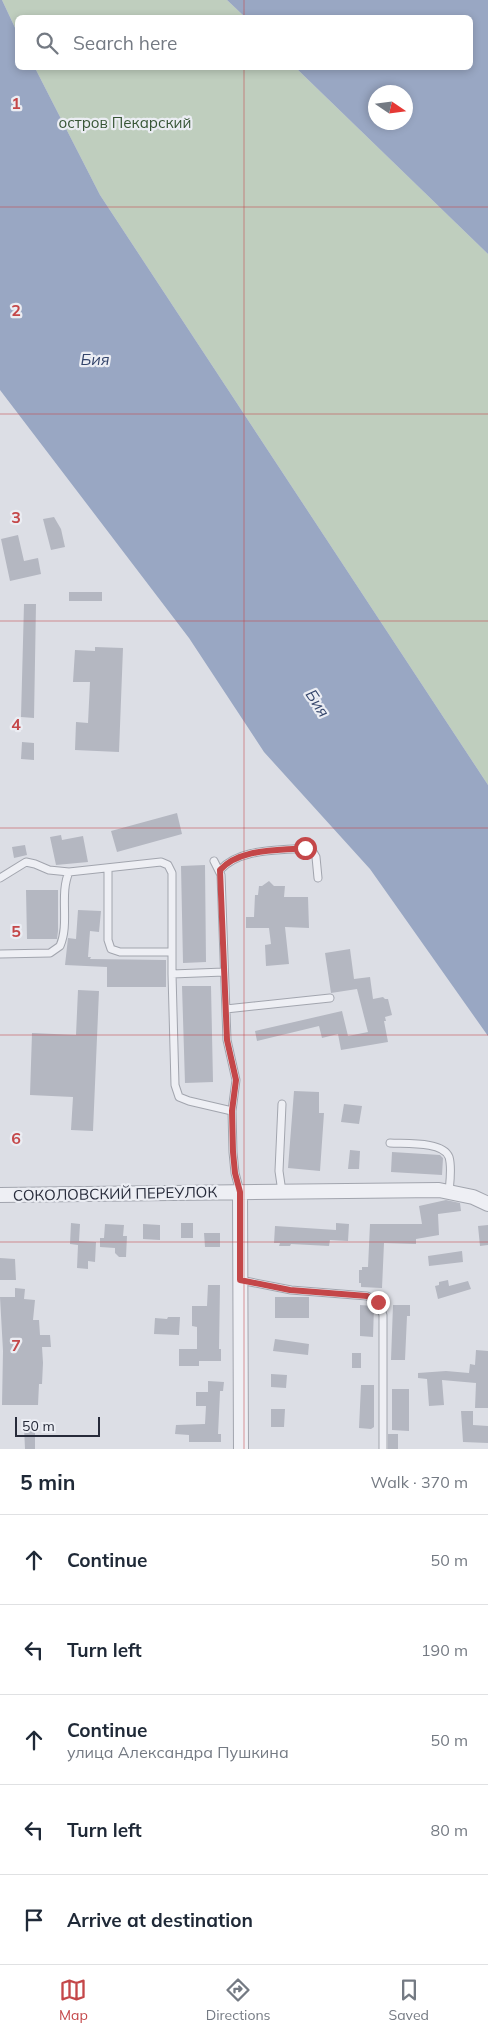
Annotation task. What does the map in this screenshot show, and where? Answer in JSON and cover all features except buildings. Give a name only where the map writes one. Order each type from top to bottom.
[{"type":"street","name":"СОКОЛОВСКИЙ ПЕРЕУЛОК","points":[[0,1195],[444,1191],[473,1197],[488,1204]]},
{"type":"street","points":[[240,1192],[241,1449]]},
{"type":"lane","points":[[220,870],[232,859],[248,854],[305,848],[312,850],[316,857],[318,878]]},
{"type":"lane","points":[[214,860],[220,870],[227,1040],[236,1080],[232,1111],[234,1163],[240,1192]]},
{"type":"lane","points":[[0,878],[26,862],[49,870],[68,872],[161,862],[168,865],[172,873],[175,1085],[179,1096],[188,1101],[232,1111]]},
{"type":"lane","points":[[108,868],[108,940],[111,949],[120,952],[172,952]]},
{"type":"lane","points":[[0,954],[50,953],[60,946],[63,935],[65,882],[68,872]]},
{"type":"lane","points":[[172,974],[224,972]]},
{"type":"lane","points":[[226,1009],[330,998]]},
{"type":"lane","points":[[282,1104],[279,1171],[282,1192]]},
{"type":"lane","points":[[390,1143],[433,1145],[445,1151],[449,1159],[444,1191]]},
{"type":"lane","points":[[240,1280],[290,1290],[367,1296],[378,1302],[383,1315],[383,1449]]},
{"type":"green space","points":[[2,0],[227,0],[243,15],[15,15],[15,28]]},
{"type":"green space","name":"остров Пекарский","points":[[36,70],[298,70],[488,254],[488,785],[100,195]]},
{"type":"water","name":"Бия","points":[[0,0],[2,0],[15,28],[15,70],[36,70],[100,195],[488,785],[488,1036],[370,869],[264,752],[189,638],[0,390]]},
{"type":"water","points":[[227,0],[488,0],[488,254],[298,70],[473,70],[473,15],[243,15]]},
{"type":"route","points":[[305,848],[248,854],[232,859],[220,870],[227,1040],[236,1080],[232,1111],[235,1173],[240,1192],[240,1280],[290,1290],[367,1296],[378,1302]]}]
